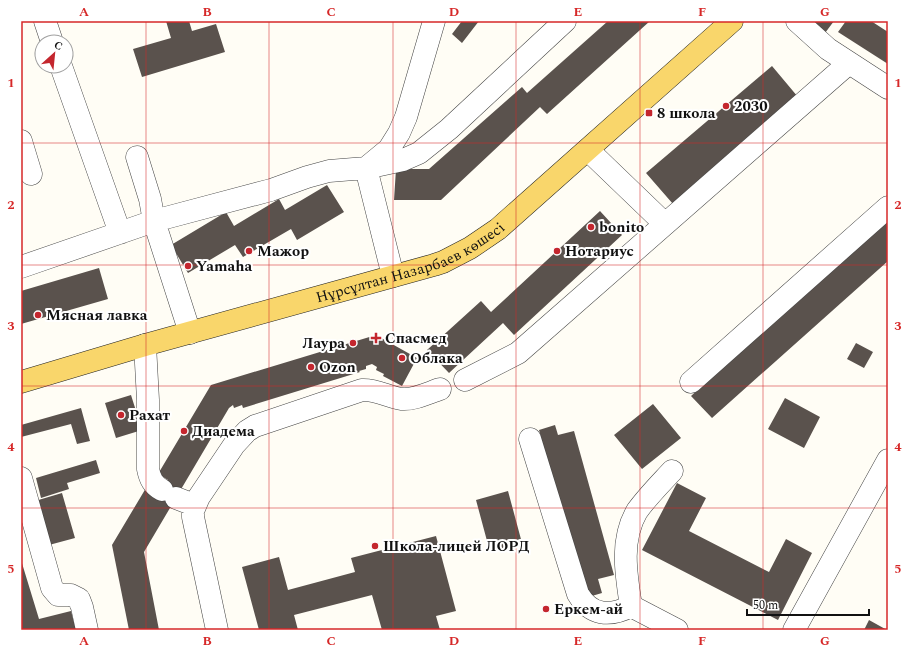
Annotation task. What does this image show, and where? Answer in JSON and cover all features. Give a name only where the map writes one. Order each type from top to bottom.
[{"type":"main road","name":"Нұрсұлтан Назарбаев көшесі","points":[[21,382],[146,345],[443,262],[485,239],[498,229],[732,21]]},
{"type":"street","points":[[45,21],[49,34]]},
{"type":"street","points":[[366,168],[389,149],[399,133],[406,117],[434,21]]},
{"type":"street","points":[[21,267],[154,221],[271,190],[329,171],[366,168],[403,160],[419,153],[449,128],[566,21]]},
{"type":"street","points":[[797,21],[828,49],[888,88]]},
{"type":"street","points":[[465,380],[518,353],[849,63]]},
{"type":"street","points":[[64,74],[120,233]]},
{"type":"street","points":[[21,141],[31,174]]},
{"type":"street","points":[[588,150],[665,224]]},
{"type":"street","points":[[137,157],[150,199],[154,221],[190,333]]},
{"type":"street","points":[[366,168],[393,276]]},
{"type":"street","points":[[691,382],[888,207]]},
{"type":"street","points":[[146,345],[148,470],[150,478],[155,486],[177,498],[192,517],[217,630]]},
{"type":"street","points":[[177,498],[234,445],[241,436],[255,426],[362,390],[374,390],[398,398],[409,399],[440,389]]},
{"type":"street","points":[[530,439],[578,594],[584,603],[593,609],[604,613],[677,630]]},
{"type":"street","points":[[794,630],[888,460]]},
{"type":"street","points":[[619,616],[628,536],[632,522],[645,501],[672,471]]},
{"type":"street","points":[[21,478],[52,588],[58,595],[71,595],[79,599],[87,630]]},
{"type":"building","points":[[166,21],[189,21],[192,31],[216,24],[225,52],[142,77],[133,49],[171,38]]},
{"type":"building","points":[[462,21],[479,21],[462,43],[452,34]]},
{"type":"building","points":[[608,21],[650,21],[547,114],[540,107],[441,200],[394,200],[396,169],[429,169],[522,87],[527,93]]},
{"type":"building","points":[[806,21],[834,21],[825,33]]},
{"type":"building","points":[[846,21],[871,21],[888,32],[888,64],[838,32]]},
{"type":"building","points":[[772,66],[798,97],[673,204],[646,173]]},
{"type":"building","points":[[327,185],[344,212],[297,240],[291,229],[243,257],[235,245],[188,273],[171,245],[226,212],[234,226],[279,199],[285,210]]},
{"type":"building","points":[[600,211],[622,235],[514,335],[503,323],[449,373],[427,350],[481,301],[491,312]]},
{"type":"building","points":[[888,220],[888,261],[712,418],[691,396]]},
{"type":"building","points":[[99,268],[108,299],[21,324],[21,291]]},
{"type":"building","points":[[376,335],[417,358],[402,386],[383,376],[384,374],[376,370],[377,367],[372,364],[366,366],[366,369],[359,371],[360,372],[243,408],[242,405],[234,408],[233,405],[229,408],[144,552],[159,630],[129,630],[112,545],[146,488],[158,496],[168,480],[158,474],[211,385]]},
{"type":"building","points":[[856,343],[873,352],[864,368],[847,359]]},
{"type":"building","points":[[131,395],[142,430],[116,438],[105,403]]},
{"type":"building","points":[[785,398],[820,417],[804,448],[768,429]]},
{"type":"building","points":[[653,404],[681,438],[642,469],[614,435]]},
{"type":"building","points":[[81,408],[90,441],[77,444],[71,424],[21,437],[21,425]]},
{"type":"building","points":[[555,425],[558,435],[574,431],[614,575],[598,579],[602,593],[585,598],[539,430]]},
{"type":"building","points":[[96,460],[100,473],[67,483],[69,489],[41,498],[36,478]]},
{"type":"building","points":[[677,483],[706,498],[689,531],[769,572],[786,539],[812,553],[778,620],[642,550]]},
{"type":"building","points":[[508,491],[522,543],[490,552],[476,500]]},
{"type":"building","points":[[62,493],[75,538],[49,545],[35,501]]},
{"type":"building","points":[[436,536],[456,611],[436,616],[440,630],[382,630],[372,595],[294,615],[298,630],[259,630],[242,567],[279,557],[288,590],[355,572],[351,558]]},
{"type":"building","points":[[21,560],[39,619],[71,611],[76,630],[21,630]]},
{"type":"building","points":[[869,620],[887,630],[864,630]]},
{"type":"place","name":"2030","points":[[726,106]]},
{"type":"place","name":"8 школа","points":[[649,113]]},
{"type":"place","name":"bonito","points":[[591,227]]},
{"type":"place","name":"Мажор","points":[[249,251]]},
{"type":"place","name":"Нотариус","points":[[557,251]]},
{"type":"place","name":"Yamaha","points":[[188,266]]},
{"type":"place","name":"Мясная лавка","points":[[38,315]]},
{"type":"place","name":"Спасмед","points":[[376,338]]},
{"type":"place","name":"Лаура","points":[[353,343]]},
{"type":"place","name":"Облака","points":[[402,358]]},
{"type":"place","name":"Ozon","points":[[311,367]]},
{"type":"place","name":"Рахат","points":[[121,415]]},
{"type":"place","name":"Диадема","points":[[184,431]]},
{"type":"place","name":"Школа-лицей ЛОРД","points":[[375,546]]},
{"type":"place","name":"Еркем-ай","points":[[546,609]]}]
